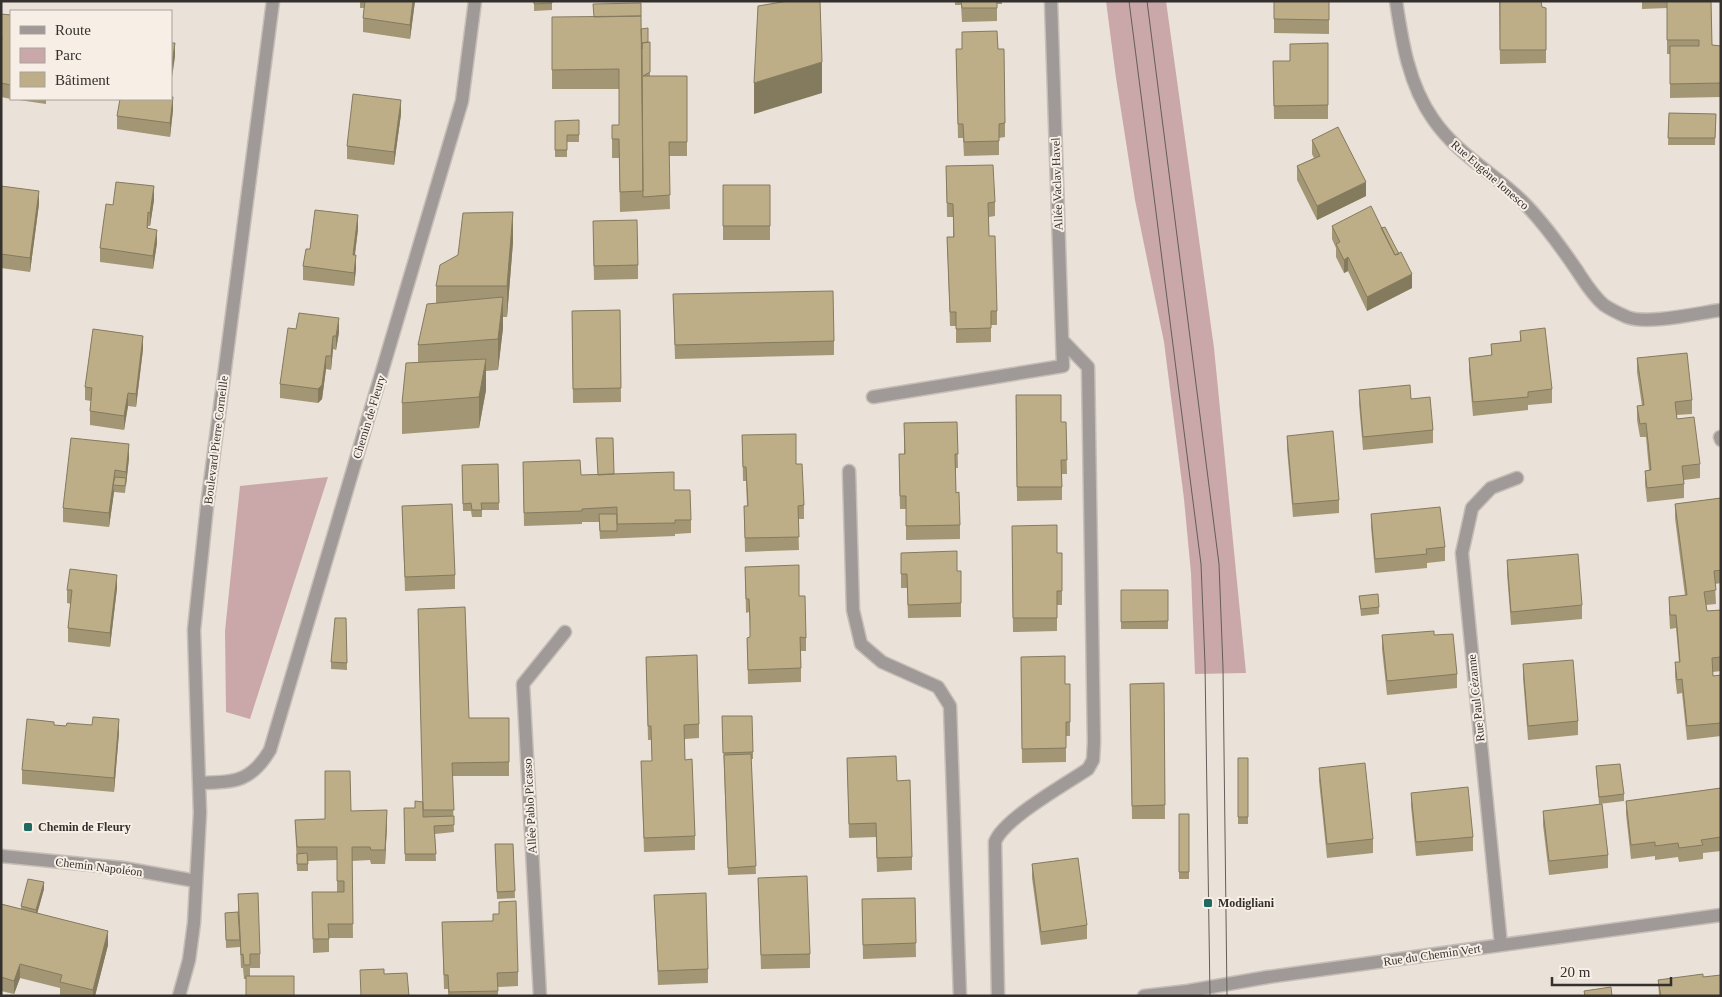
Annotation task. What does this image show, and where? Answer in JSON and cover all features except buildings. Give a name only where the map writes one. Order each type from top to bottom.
[{"type":"street","name":"Boulevard Pierre Corneille","points":[[196,881],[200,783],[194,630],[208,506],[273,1]]},
{"type":"street","name":"Chemin de Fleury","points":[[200,783],[227,782],[247,776],[261,765],[270,750],[462,101],[475,1]]},
{"type":"street","name":"Allée Vaclav Havel","points":[[873,397],[1063,366],[1052,1]]},
{"type":"street","name":"Rue Eugène Ionesco","points":[[1396,1],[1404,50],[1417,88],[1432,119],[1473,162],[1507,187],[1528,206],[1558,244],[1590,290],[1604,305],[1628,318],[1651,320],[1721,310]]},
{"type":"street","points":[[998,996],[995,842],[998,835],[1022,812],[1088,769],[1093,760],[1088,367],[1062,340]]},
{"type":"street","points":[[849,471],[853,610],[861,644],[882,662],[938,687],[950,706],[960,996]]},
{"type":"street","name":"Rue Paul Cézanne","points":[[1501,945],[1462,553],[1472,508],[1491,488],[1517,478]]},
{"type":"street","name":"Allée Pablo Picasso","points":[[540,996],[523,684],[566,632]]},
{"type":"street","name":"Chemin Napoléon","points":[[1,856],[123,868],[196,881]]},
{"type":"street","points":[[179,996],[188,960],[194,923],[196,881]]},
{"type":"street","name":"Rue du Chemin Vert","points":[[1148,995],[1188,991],[1260,978],[1721,915]]},
{"type":"green space","points":[[1106,1],[1166,1],[1214,348],[1246,673],[1195,674],[1191,573],[1184,499],[1164,342],[1135,200]]},
{"type":"green space","points":[[328,477],[250,719],[226,712],[225,631],[240,486]]},
{"type":"tram line","points":[[1129,1],[1201,564],[1205,664],[1210,996]]},
{"type":"tram line","points":[[1147,1],[1219,564],[1223,668],[1227,996]]},
{"type":"place","name":"Chemin de Fleury","points":[[28,827]]},
{"type":"place","name":"Modigliani","points":[[1208,903]]}]
